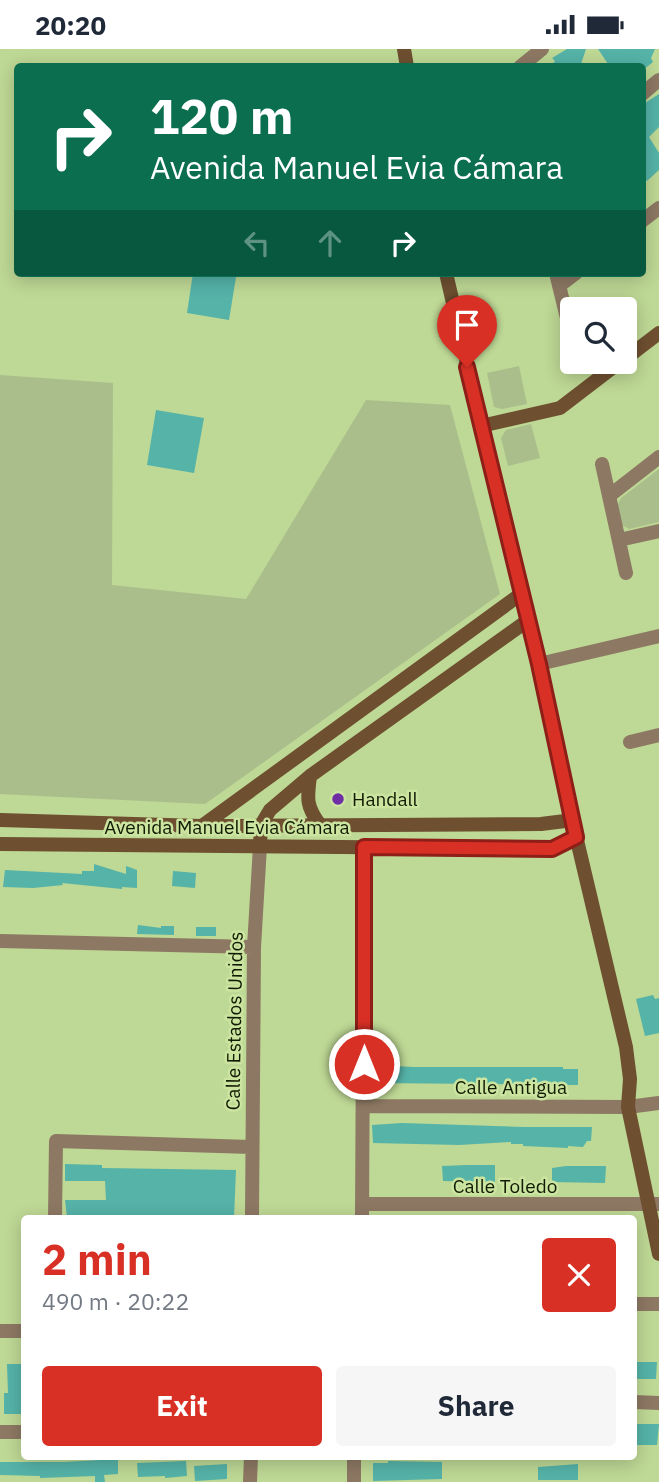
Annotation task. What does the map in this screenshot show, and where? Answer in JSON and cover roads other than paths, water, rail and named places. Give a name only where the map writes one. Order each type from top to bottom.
[{"type":"street","points":[[525,63],[542,49]]},
{"type":"street","points":[[447,277],[626,1047],[630,1079],[628,1107],[653,1205],[659,1254]]},
{"type":"street","points":[[558,279],[562,297]]},
{"type":"street","points":[[637,350],[659,333]]},
{"type":"street","points":[[481,426],[560,408],[605,374]]},
{"type":"street","points":[[609,496],[659,457]]},
{"type":"street","points":[[602,464],[626,573]]},
{"type":"street","points":[[619,540],[659,531]]},
{"type":"street","name":"Avenida Manuel Evia Cámara","points":[[201,826],[521,594]]},
{"type":"street","name":"Avenida Manuel Evia Cámara","points":[[261,825],[270,810],[310,776],[527,621]]},
{"type":"street","points":[[539,664],[659,636]]},
{"type":"street","points":[[630,742],[659,735]]},
{"type":"street","points":[[310,776],[309,810],[320,825]]},
{"type":"street","name":"Avenida Manuel Evia Cámara","points":[[0,820],[201,826],[541,824],[573,820]]},
{"type":"street","name":"Calle Estados Unidos","points":[[252,1215],[254,947],[261,825]]},
{"type":"street","name":"Avenida Manuel Evia Cámara","points":[[0,844],[552,849],[576,837]]},
{"type":"street","points":[[362,1211],[364,847]]},
{"type":"street","points":[[0,941],[254,947]]},
{"type":"street","name":"Calle Antigua","points":[[363,1106],[628,1107],[659,1103]]},
{"type":"street","points":[[55,1215],[56,1141],[251,1147]]},
{"type":"street","name":"Calle Toledo","points":[[362,1211],[653,1205]]},
{"type":"street","points":[[637,1304],[659,1304]]},
{"type":"street","points":[[0,1331],[21,1331]]},
{"type":"street","points":[[637,1402],[659,1403]]},
{"type":"street","points":[[0,1432],[21,1432]]},
{"type":"street","points":[[250,1482],[251,1460]]},
{"type":"street","points":[[354,1460],[354,1482]]},
{"type":"place","name":"Handall","points":[[338,799]]}]
